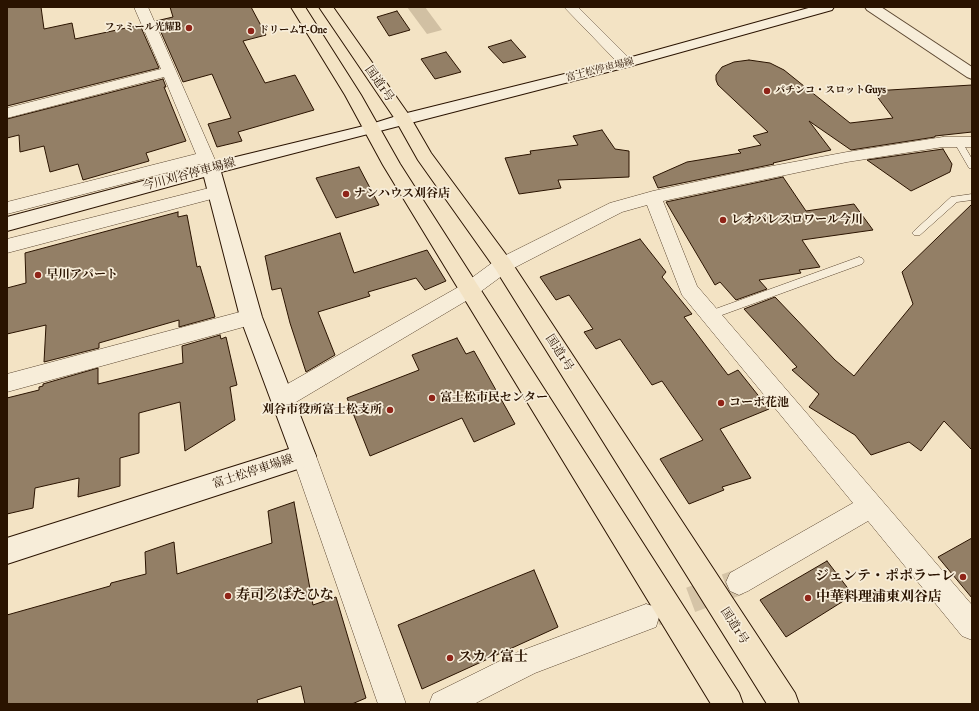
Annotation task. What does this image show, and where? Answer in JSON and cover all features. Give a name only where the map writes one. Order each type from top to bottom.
[{"type":"highway","points":[[298,7],[373,128],[392,166],[728,704]]},
{"type":"highway","name":"国道1号","points":[[326,7],[403,119],[424,156],[504,265],[784,704]]},
{"type":"main road","name":"富士松停車場線","points":[[373,128],[403,119],[626,63],[827,7]]},
{"type":"main road","points":[[872,7],[972,74]]},
{"type":"main road","name":"今川刈谷停車場線","points":[[7,224],[209,163],[373,128]]},
{"type":"main road","name":"富士松停車場線","points":[[7,550],[304,456],[251,317],[209,163]]},
{"type":"street","points":[[7,208],[209,163],[168,72],[141,7]]},
{"type":"street","points":[[571,7],[626,63]]},
{"type":"street","points":[[7,113],[168,72]]},
{"type":"street","points":[[283,398],[469,290],[504,265],[616,207],[653,197],[847,157],[943,142],[965,142]]},
{"type":"street","points":[[7,246],[217,192]]},
{"type":"street","points":[[653,197],[689,290],[972,626]]},
{"type":"street","points":[[7,383],[251,317]]},
{"type":"street","points":[[304,456],[392,704]]},
{"type":"street","points":[[739,582],[870,506]]},
{"type":"street","points":[[443,704],[528,662],[646,617]]},
{"type":"lane","points":[[965,142],[972,166]]},
{"type":"lane","points":[[916,233],[954,199],[972,197]]},
{"type":"lane","points":[[711,315],[858,261]]},
{"type":"shaded area","points":[[407,7],[425,7],[442,30],[427,34]]},
{"type":"building","points":[[7,7],[41,7],[44,29],[72,23],[75,39],[140,25],[159,68],[7,106]]},
{"type":"building","points":[[170,7],[251,7],[266,35],[243,41],[265,83],[295,75],[314,110],[238,132],[242,141],[217,147],[208,124],[231,118],[212,74],[183,82],[156,21],[173,17]]},
{"type":"building","points":[[397,11],[410,30],[389,36],[377,17]]},
{"type":"building","points":[[511,40],[526,57],[503,63],[488,47]]},
{"type":"building","points":[[446,52],[461,72],[435,79],[421,59]]},
{"type":"building","points":[[749,60],[770,63],[784,70],[850,123],[893,118],[873,91],[972,85],[972,132],[935,136],[851,150],[809,121],[831,150],[773,163],[774,164],[658,188],[653,177],[687,162],[741,153],[738,150],[761,145],[753,136],[768,132],[718,85],[716,80],[716,75],[722,67],[734,62]]},
{"type":"building","points":[[163,79],[166,87],[164,87],[186,141],[146,153],[149,161],[83,180],[78,164],[50,172],[44,146],[20,152],[19,135],[7,138],[7,119]]},
{"type":"building","points":[[602,130],[615,149],[629,151],[629,177],[558,180],[561,188],[519,194],[505,158],[531,154],[530,151],[578,145],[573,136]]},
{"type":"building","points":[[943,149],[952,164],[950,172],[911,191],[867,160]]},
{"type":"building","points":[[359,167],[379,205],[336,218],[316,178]]},
{"type":"building","points":[[783,177],[806,211],[854,204],[873,230],[802,240],[820,267],[799,270],[801,273],[759,280],[767,289],[736,300],[720,282],[715,285],[666,202]]},
{"type":"building","points":[[972,204],[972,450],[944,421],[921,451],[909,442],[871,455],[855,435],[809,407],[819,394],[792,370],[797,367],[744,309],[775,297],[835,360],[854,376],[913,304],[902,272]]},
{"type":"building","points":[[178,212],[178,217],[187,215],[197,267],[200,266],[215,317],[179,327],[179,320],[99,343],[99,348],[44,362],[46,325],[7,334],[7,288],[26,283],[25,253]]},
{"type":"building","points":[[340,233],[354,273],[427,250],[446,281],[425,290],[416,278],[368,292],[370,296],[318,312],[335,355],[306,372],[290,323],[281,288],[272,290],[265,256]]},
{"type":"building","points":[[640,239],[666,272],[662,277],[692,314],[684,317],[728,375],[738,370],[769,409],[720,429],[751,478],[722,487],[724,490],[689,504],[660,459],[703,440],[662,381],[652,385],[620,339],[596,349],[584,332],[593,329],[569,295],[556,300],[540,277]]},
{"type":"building","points":[[220,335],[221,339],[226,337],[237,385],[230,387],[235,420],[185,451],[180,402],[139,413],[139,453],[120,458],[120,486],[78,497],[79,478],[35,488],[33,508],[7,514],[7,398],[39,390],[39,387],[43,386],[43,384],[98,368],[98,384],[183,363],[182,346]]},
{"type":"building","points":[[457,338],[466,354],[474,351],[515,424],[474,442],[462,418],[370,456],[347,398],[419,370],[412,355]]},
{"type":"building","points":[[294,502],[313,605],[336,597],[366,698],[352,704],[305,704],[301,686],[257,700],[258,704],[7,704],[7,615],[110,586],[111,583],[146,574],[145,552],[174,542],[177,574],[272,543],[268,511]]},
{"type":"building","name":"ジェンテ・ポポラーレ","points":[[972,538],[972,598],[938,557]]},
{"type":"building","points":[[827,561],[853,595],[786,637],[760,600]]},
{"type":"building","name":"スカイ富士","points":[[534,570],[558,627],[422,689],[398,625]]},
{"type":"tunnel","points":[[655,613],[739,582]]},
{"type":"place","name":"ファミール光耀B","points":[[189,28]]},
{"type":"place","name":"ドリームT-One","points":[[251,31]]},
{"type":"place","name":"パチンコ・スロットGuys","points":[[767,91]]},
{"type":"place","name":"ナンハウス刈谷店","points":[[346,194]]},
{"type":"place","name":"レオパレスロワール今川","points":[[723,220]]},
{"type":"place","name":"早川アパート","points":[[38,275]]},
{"type":"place","name":"富士松市民センター","points":[[432,398]]},
{"type":"place","name":"コーポ花池","points":[[721,403]]},
{"type":"place","name":"刈谷市役所富士松支所","points":[[390,410]]},
{"type":"place","name":"ジェンテ・ポポラーレ","points":[[963,577]]},
{"type":"place","name":"寿司ろばたひな","points":[[228,596]]},
{"type":"place","name":"中華料理浦東刈谷店","points":[[808,598]]},
{"type":"place","name":"スカイ富士","points":[[450,658]]}]
